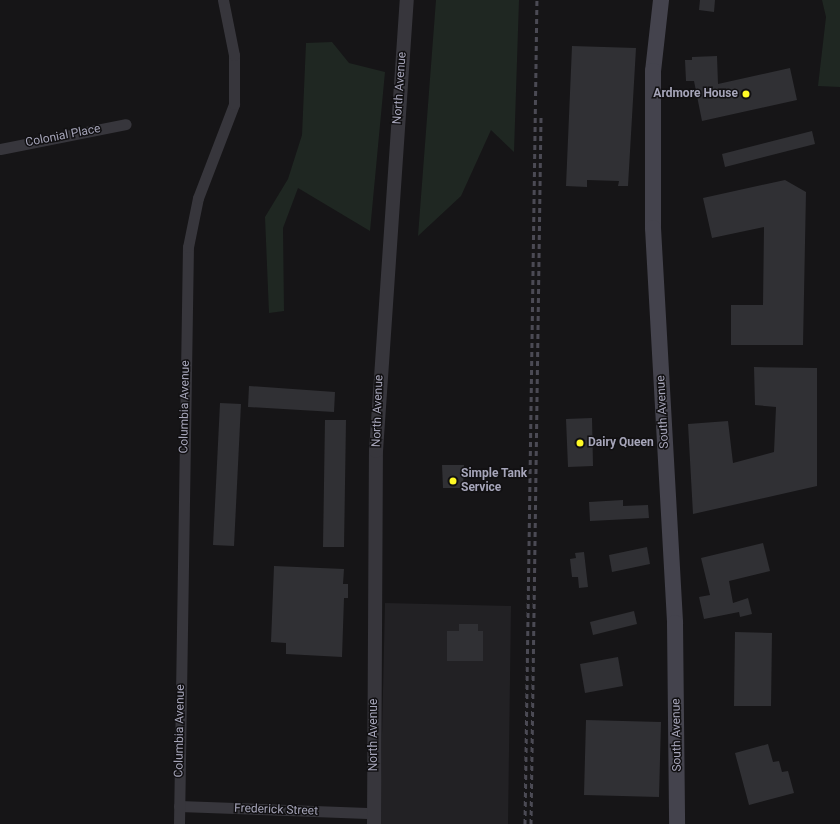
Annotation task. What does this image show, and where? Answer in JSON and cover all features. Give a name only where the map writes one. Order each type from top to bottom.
[{"type":"main road","name":"South Avenue","points":[[661,0],[654,72],[653,228],[675,623],[676,824]]},
{"type":"street","name":"Columbia Avenue","points":[[179,824],[188,247],[198,198],[234,104],[234,55],[223,0]]},
{"type":"street","name":"North Avenue","points":[[374,819],[376,451],[407,0]]},
{"type":"street","name":"Colonial Place","points":[[0,149],[126,124]]},
{"type":"street","name":"Frederick Street","points":[[179,806],[374,819]]},
{"type":"shaded area","points":[[436,0],[519,0],[514,152],[491,130],[461,196],[418,236]]},
{"type":"shaded area","points":[[822,0],[840,0],[840,87],[818,86],[826,17]]},
{"type":"shaded area","points":[[332,42],[349,63],[385,72],[370,231],[298,188],[283,228],[284,311],[269,313],[265,217],[288,179],[302,135],[306,43]]},
{"type":"shaded area","points":[[385,603],[511,606],[508,824],[380,824]]},
{"type":"building","points":[[700,0],[715,0],[714,12],[699,10]]},
{"type":"building","points":[[572,46],[636,48],[628,186],[618,186],[619,181],[587,180],[587,187],[566,186]]},
{"type":"building","name":"Ardmore House","points":[[717,56],[718,84],[790,68],[797,100],[702,121],[694,81],[686,81],[685,60],[692,60],[692,57]]},
{"type":"building","points":[[812,131],[815,144],[725,167],[722,154]]},
{"type":"building","points":[[785,180],[806,192],[803,345],[731,345],[731,305],[763,305],[764,227],[712,238],[703,198]]},
{"type":"building","points":[[754,367],[817,368],[817,486],[693,514],[688,424],[728,421],[733,463],[774,452],[776,407],[755,405]]},
{"type":"building","points":[[249,386],[335,392],[334,412],[248,407]]},
{"type":"building","points":[[220,403],[241,404],[234,546],[213,545]]},
{"type":"building","name":"Dairy Queen","points":[[592,418],[593,466],[568,467],[566,419]]},
{"type":"building","points":[[325,420],[346,420],[344,547],[323,547]]},
{"type":"building","name":"Simple Tank Service","points":[[442,465],[464,465],[463,488],[443,488]]},
{"type":"building","points":[[623,500],[623,506],[648,505],[649,518],[590,521],[589,502]]},
{"type":"building","points":[[763,543],[770,571],[729,581],[733,603],[748,598],[752,614],[740,617],[739,612],[704,619],[699,597],[710,595],[701,558]]},
{"type":"building","points":[[647,547],[650,564],[612,572],[609,555]]},
{"type":"building","points":[[584,552],[588,587],[579,588],[578,577],[572,577],[570,559],[576,558],[575,553]]},
{"type":"building","points":[[274,566],[344,569],[343,584],[348,584],[348,598],[344,598],[342,657],[286,654],[286,643],[271,642]]},
{"type":"building","points":[[634,611],[637,624],[593,635],[590,622]]},
{"type":"building","points":[[459,624],[478,624],[478,631],[483,631],[483,661],[447,661],[447,631],[459,631]]},
{"type":"building","points":[[735,632],[772,633],[771,706],[734,706]]},
{"type":"building","points":[[618,657],[623,686],[585,693],[580,664]]},
{"type":"building","points":[[586,720],[661,722],[659,797],[584,795]]},
{"type":"building","points":[[768,744],[773,762],[779,761],[782,772],[788,771],[794,793],[749,805],[735,753]]},
{"type":"railway","points":[[525,824],[537,0]]},
{"type":"railway","points":[[531,824],[541,116]]},
{"type":"place","name":"Ardmore House","points":[[746,94]]},
{"type":"place","name":"Dairy Queen","points":[[580,443]]},
{"type":"place","name":"Simple Tank Service","points":[[453,481]]}]
